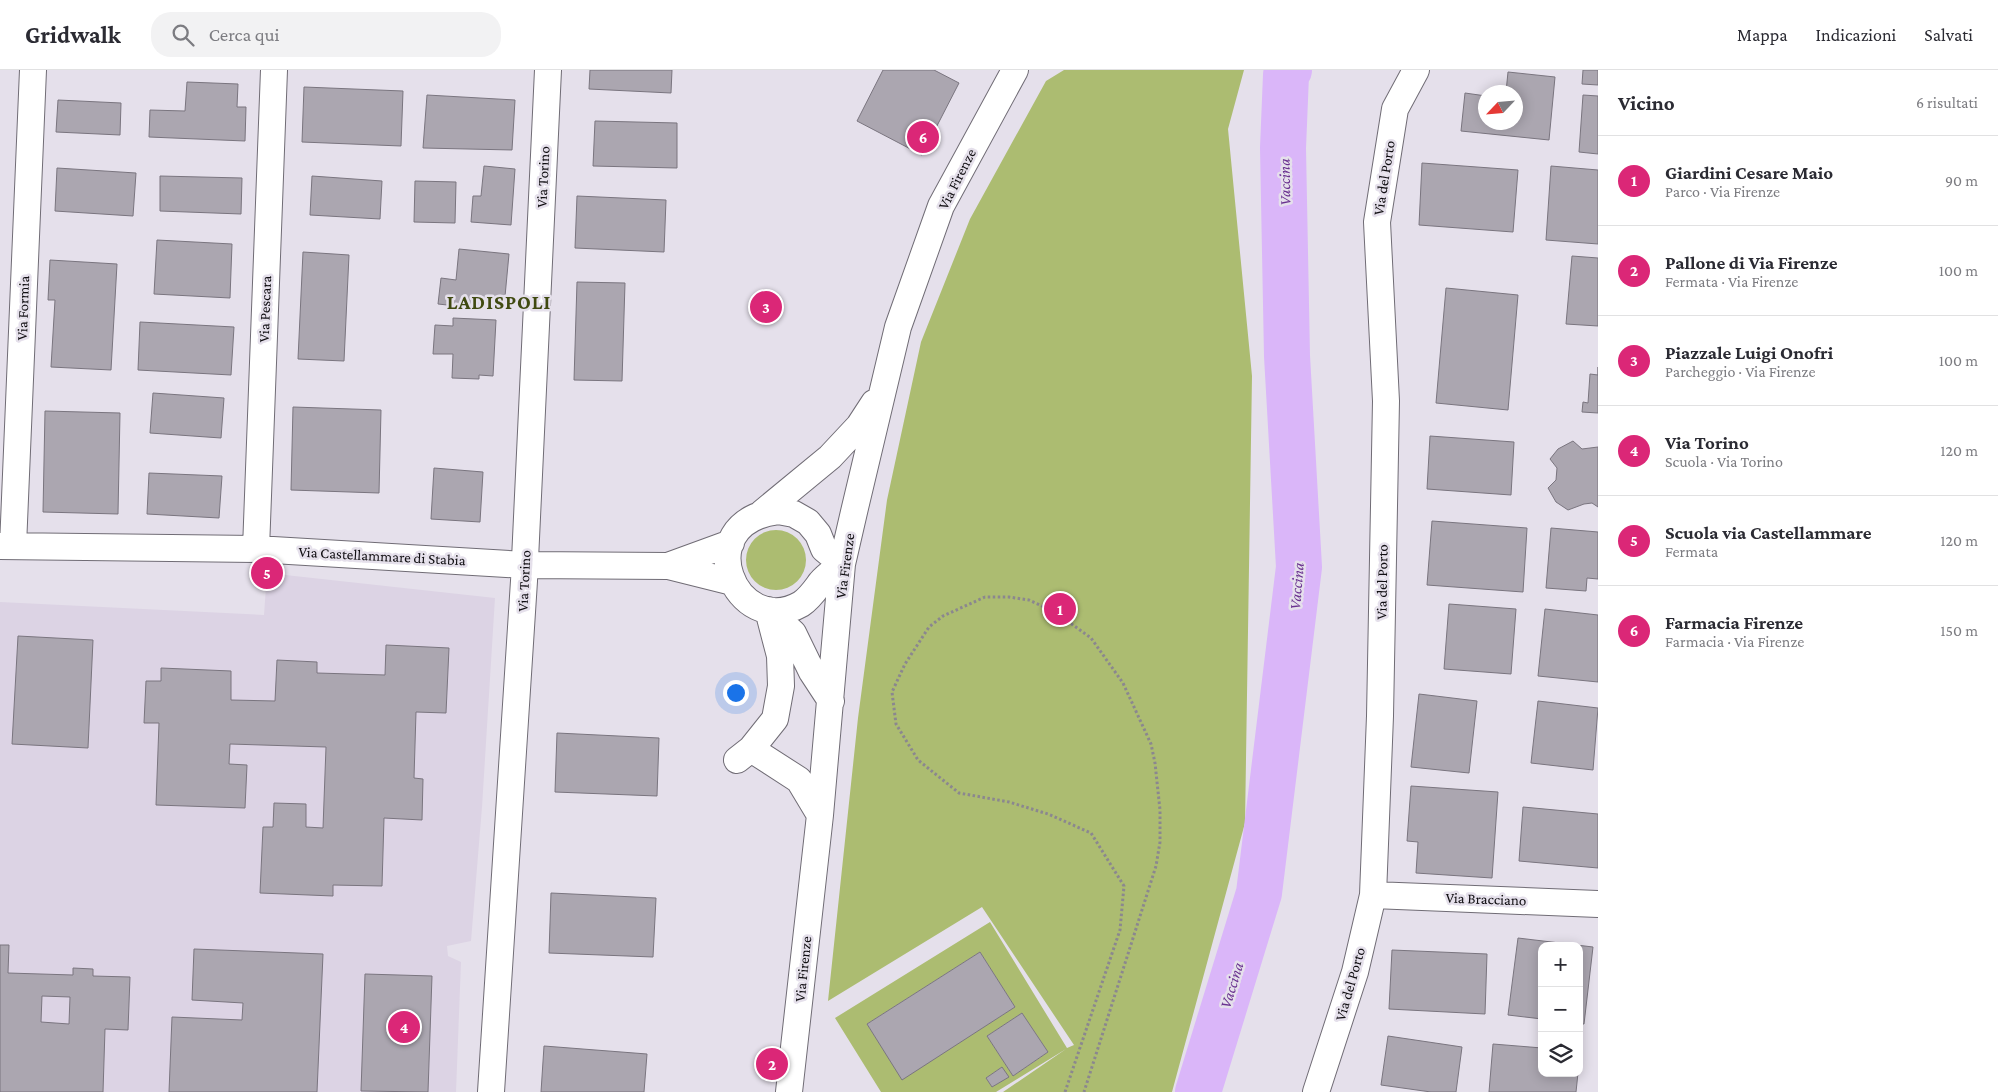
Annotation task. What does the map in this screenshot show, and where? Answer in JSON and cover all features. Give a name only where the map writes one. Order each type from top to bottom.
[{"type":"street","name":"Via Formia","points":[[6,546],[33,70]]},
{"type":"street","name":"Via Pescara","points":[[256,549],[274,70]]},
{"type":"street","name":"Via Torino","points":[[492,1092],[525,565],[548,70]]},
{"type":"street","name":"Via Firenze","points":[[789,1092],[820,815],[842,564],[898,327],[941,206],[1015,70]]},
{"type":"street","name":"Via del Porto","points":[[1316,1092],[1355,972],[1373,895],[1380,716],[1386,401],[1377,222],[1395,109],[1416,70]]},
{"type":"street","points":[[831,701],[812,672],[793,633],[768,610],[753,604],[741,595],[732,582],[727,556],[730,543],[738,530],[748,520],[762,513],[830,457],[859,426],[883,388]]},
{"type":"street","points":[[762,513],[778,511],[794,514],[808,522],[818,534],[824,549],[842,564],[822,581],[813,594],[800,604],[784,610],[768,610]]},
{"type":"street","points":[[668,566],[730,543]]},
{"type":"street","name":"Via Castellammare di Stabia","points":[[6,546],[256,549],[525,565],[668,566],[732,582]]},
{"type":"street","points":[[768,610],[780,656],[781,686],[775,719],[744,754],[799,780],[820,815]]},
{"type":"street","name":"Via Bracciano","points":[[1373,895],[1598,904]]},
{"type":"path","points":[[1065,1092],[1120,930],[1124,886],[1091,833],[1048,814],[1009,802],[959,793],[918,760],[896,724],[892,692],[915,647],[929,628],[942,616],[985,597],[1009,597],[1029,600],[1055,612],[1091,638],[1123,683],[1144,726],[1155,763],[1160,810],[1160,842],[1156,866],[1084,1092]]},
{"type":"shaded area","points":[[267,573],[495,598],[482,807],[471,941],[447,946],[448,956],[461,962],[456,1092],[0,1092],[0,602],[264,615]]},
{"type":"green space","points":[[1064,70],[1244,70],[1228,129],[1252,376],[1245,823],[1172,1092],[1003,1092],[1066,1049],[996,1092],[881,1092],[835,1018],[990,922],[1067,1048],[1074,1045],[982,907],[828,1001],[858,718],[887,500],[921,342],[970,219],[1046,81]],"holes":[[[980,952],[1015,1007],[902,1079],[867,1024]],[[1022,1013],[1048,1052],[1013,1076],[987,1036]],[[1002,1067],[1008,1077],[992,1087],[986,1078]]]},
{"type":"green space","points":[[770,530],[782,530],[793,535],[801,543],[806,554],[804,572],[793,585],[782,590],[770,590],[759,585],[751,577],[746,566],[746,554],[751,543],[759,535]]},
{"type":"building","points":[[590,70],[672,70],[671,93],[589,89]]},
{"type":"building","points":[[883,70],[934,70],[959,83],[922,155],[857,121]]},
{"type":"building","points":[[1583,70],[1598,70],[1598,85],[1582,84]]},
{"type":"building","points":[[1508,72],[1555,77],[1549,140],[1461,131],[1465,93],[1478,95],[1478,130],[1523,130],[1523,85],[1507,85]]},
{"type":"building","points":[[187,82],[238,84],[237,107],[246,107],[245,141],[149,137],[150,110],[185,111]]},
{"type":"building","points":[[304,87],[403,91],[401,146],[302,142]]},
{"type":"building","points":[[427,95],[515,100],[512,150],[423,148]]},
{"type":"building","points":[[1583,95],[1598,96],[1598,154],[1579,152]]},
{"type":"building","points":[[58,100],[121,103],[120,135],[56,132]]},
{"type":"building","points":[[595,121],[677,123],[677,168],[593,166]]},
{"type":"building","points":[[1422,163],[1518,170],[1513,232],[1419,225]]},
{"type":"building","points":[[484,166],[515,169],[511,225],[471,222],[473,196],[481,196]]},
{"type":"building","points":[[1551,166],[1598,170],[1598,244],[1546,240]]},
{"type":"building","points":[[57,168],[136,173],[133,216],[55,211]]},
{"type":"building","points":[[160,176],[242,178],[241,214],[160,211]]},
{"type":"building","points":[[312,176],[382,181],[380,219],[310,215]]},
{"type":"building","points":[[415,181],[456,182],[455,223],[414,222]]},
{"type":"building","points":[[577,196],[666,200],[664,252],[575,248]]},
{"type":"building","points":[[157,240],[232,244],[230,298],[154,294]]},
{"type":"building","points":[[459,249],[509,254],[504,307],[475,305],[475,308],[438,304],[441,278],[456,280]]},
{"type":"building","points":[[303,252],[349,255],[344,361],[298,359]]},
{"type":"building","points":[[1572,256],[1598,258],[1598,326],[1566,324]]},
{"type":"building","points":[[50,260],[117,264],[111,370],[51,367],[55,300],[48,300]]},
{"type":"building","points":[[577,282],[625,283],[622,381],[574,380]]},
{"type":"building","points":[[1446,288],[1518,295],[1508,410],[1436,403]]},
{"type":"building","points":[[453,318],[496,320],[493,376],[479,375],[479,379],[452,378],[453,354],[433,354],[435,325],[453,326]]},
{"type":"building","points":[[140,322],[234,327],[231,375],[138,370]]},
{"type":"building","points":[[1590,374],[1598,375],[1598,413],[1582,412],[1583,402],[1588,403]]},
{"type":"building","points":[[153,393],[224,398],[221,438],[150,433]]},
{"type":"building","points":[[293,407],[381,410],[379,493],[291,490]]},
{"type":"building","points":[[45,411],[120,413],[118,514],[43,512]]},
{"type":"building","points":[[1430,436],[1514,442],[1511,495],[1427,489]]},
{"type":"building","points":[[1573,441],[1582,449],[1598,447],[1598,507],[1592,503],[1568,510],[1556,502],[1548,488],[1556,480],[1557,468],[1550,459],[1558,449]]},
{"type":"building","points":[[434,468],[483,472],[480,522],[431,519]]},
{"type":"building","points":[[149,473],[222,476],[219,518],[147,514]]},
{"type":"building","points":[[1432,521],[1527,528],[1523,592],[1427,585]]},
{"type":"building","points":[[1551,528],[1598,532],[1598,579],[1587,578],[1586,591],[1546,588]]},
{"type":"building","points":[[1449,604],[1516,609],[1511,674],[1444,669]]},
{"type":"building","points":[[1545,609],[1598,615],[1598,682],[1538,676]]},
{"type":"building","points":[[18,636],[93,640],[88,748],[12,744]]},
{"type":"building","points":[[386,645],[449,648],[446,713],[416,712],[414,778],[423,779],[422,820],[384,818],[382,886],[333,885],[333,896],[260,893],[263,827],[273,827],[274,803],[306,804],[306,827],[323,828],[326,747],[230,744],[229,764],[247,765],[245,808],[156,805],[159,723],[144,723],[146,681],[161,681],[161,668],[231,671],[231,700],[275,701],[277,660],[317,662],[317,673],[385,675]]},
{"type":"building","points":[[1419,694],[1477,701],[1469,773],[1411,767]]},
{"type":"building","points":[[1538,701],[1598,708],[1593,770],[1531,763]]},
{"type":"building","points":[[557,733],[659,738],[657,796],[555,792]]},
{"type":"building","points":[[1411,786],[1498,792],[1492,878],[1416,873],[1418,842],[1407,841]]},
{"type":"building","points":[[1523,807],[1598,814],[1598,868],[1519,861]]},
{"type":"building","points":[[551,893],[656,898],[653,957],[549,953]]},
{"type":"building","points":[[1518,938],[1551,942],[1538,942],[1538,1019],[1508,1015]]},
{"type":"building","points":[[0,945],[9,945],[8,973],[73,975],[73,968],[93,969],[93,976],[130,977],[128,1030],[105,1029],[103,1092],[0,1092]],"holes":[[[42,996],[70,997],[69,1024],[41,1022]]]},
{"type":"building","points":[[1583,946],[1593,947],[1583,1024]]},
{"type":"building","points":[[194,949],[323,954],[317,1092],[169,1092],[172,1017],[242,1020],[243,1003],[192,1000]]},
{"type":"building","points":[[1392,950],[1487,954],[1485,1014],[1389,1009]]},
{"type":"building","points":[[980,952],[1015,1007],[902,1080],[867,1024]]},
{"type":"building","points":[[365,974],[432,976],[428,1092],[361,1091]]},
{"type":"building","points":[[1022,1013],[1048,1052],[1013,1076],[987,1036]]},
{"type":"building","points":[[1388,1036],[1462,1047],[1456,1092],[1431,1092],[1381,1085]]},
{"type":"building","points":[[1493,1044],[1538,1048],[1538,1077],[1578,1077],[1576,1092],[1489,1092]]},
{"type":"building","points":[[544,1046],[647,1054],[644,1092],[541,1092]]},
{"type":"building","points":[[1002,1067],[1009,1077],[992,1087],[986,1078]]},
{"type":"waterway","name":"Vaccina","points":[[1198,1092],[1259,893],[1299,567],[1287,356],[1283,148],[1286,75],[1289,70]]},
{"type":"place","name":"Farmacia Firenze","points":[[923,137]]},
{"type":"place","name":"Piazzale Luigi Onofri","points":[[766,307]]},
{"type":"place","name":"Scuola via Castellammare","points":[[267,573]]},
{"type":"place","name":"Giardini Cesare Maio","points":[[1060,609]]},
{"type":"place","name":"Via Torino","points":[[404,1027]]},
{"type":"place","name":"Pallone di Via Firenze","points":[[772,1064]]},
{"type":"district","name":"LADISPOLI","points":[[499,302]]}]
